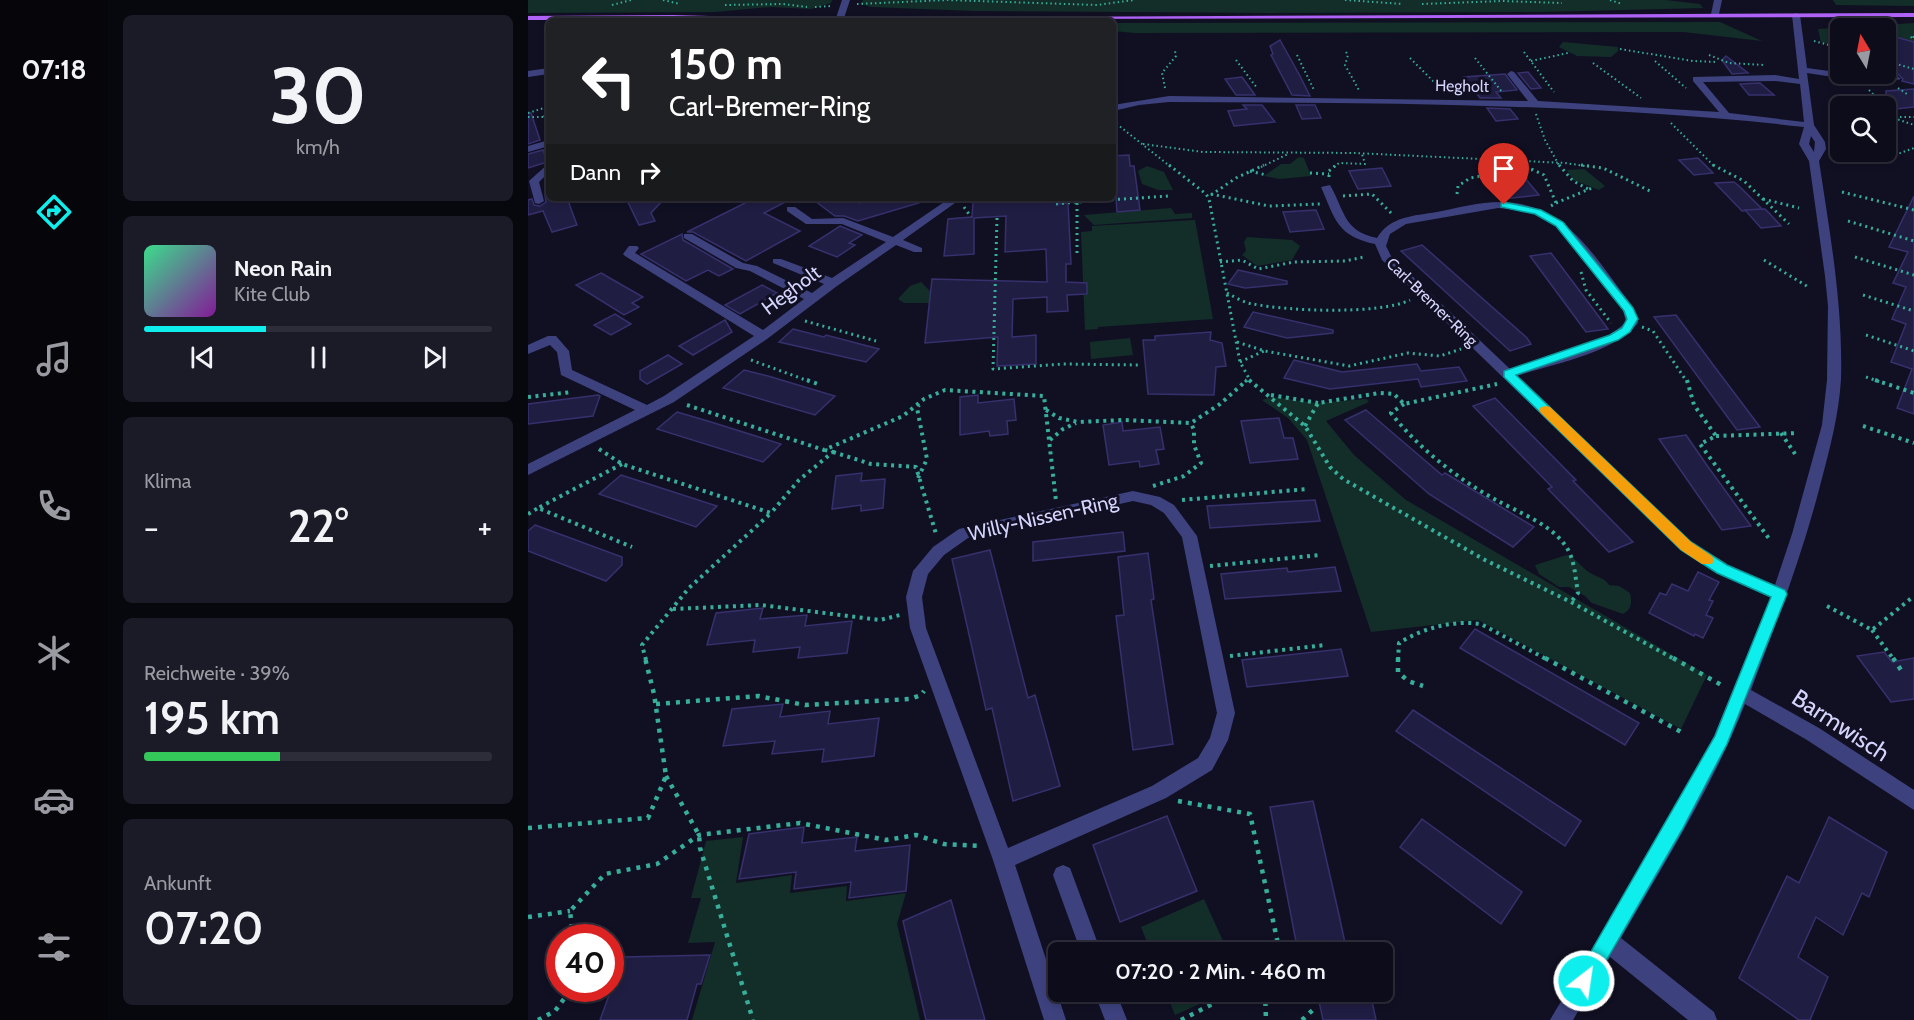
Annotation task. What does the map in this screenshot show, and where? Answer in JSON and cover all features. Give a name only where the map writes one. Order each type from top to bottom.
[{"type":"main road","points":[[528,18],[1914,15]]},
{"type":"street","points":[[840,17],[846,0]]},
{"type":"street","points":[[1715,14],[1718,0]]},
{"type":"street","points":[[1562,1020],[1719,744],[1780,594],[1820,467],[1829,425],[1834,380],[1833,296],[1814,161],[1804,144],[1809,125],[1796,15]]},
{"type":"street","points":[[1804,70],[1880,81],[1897,79]]},
{"type":"street","points":[[528,74],[546,71]]},
{"type":"street","points":[[1511,74],[1534,106]]},
{"type":"street","points":[[1726,115],[1696,80],[1775,78],[1804,82]]},
{"type":"street","name":"Hegholt","points":[[1116,107],[1169,99],[1534,106],[1726,115],[1809,125]]},
{"type":"street","points":[[1809,125],[1820,142],[1821,149],[1814,161]]},
{"type":"street","points":[[528,149],[546,143]]},
{"type":"street","points":[[539,201],[534,181],[546,169]]},
{"type":"street","points":[[1330,196],[1349,233],[1380,242]]},
{"type":"street","name":"Hegholt","points":[[528,470],[669,399],[763,336],[895,240],[959,201]]},
{"type":"street","points":[[1400,222],[1498,205],[1518,206],[1538,212],[1550,217],[1564,228],[1629,310],[1628,327],[1595,345],[1511,376]]},
{"type":"street","points":[[791,210],[810,222],[843,221],[918,250]]},
{"type":"street","name":"Carl-Bremer-Ring","points":[[1400,222],[1387,230],[1380,242],[1380,249],[1386,258],[1686,546],[1722,569],[1780,594]]},
{"type":"street","points":[[688,236],[740,266],[753,268],[813,299]]},
{"type":"street","points":[[633,248],[628,254],[763,336]]},
{"type":"street","points":[[777,261],[834,283]]},
{"type":"street","points":[[528,350],[552,339],[563,351],[566,372],[646,410]]},
{"type":"street","name":"Willy-Nissen-Ring","points":[[1055,1020],[1000,851],[950,718],[914,611],[915,581],[940,547],[964,533],[1133,496],[1155,501],[1169,509]]},
{"type":"street","points":[[1000,851],[1160,792],[1205,764],[1219,740],[1226,713],[1197,567],[1190,536],[1169,509]]},
{"type":"street","name":"Barmwisch","points":[[1741,693],[1795,722],[1911,793]]},
{"type":"street","points":[[1063,875],[1087,942]]},
{"type":"street","points":[[1607,941],[1706,1020]]},
{"type":"street","points":[[1110,1002],[1116,1020]]},
{"type":"path","points":[[606,7],[631,0]]},
{"type":"path","points":[[663,0],[684,5]]},
{"type":"path","points":[[783,4],[789,0]]},
{"type":"path","points":[[856,4],[948,0],[1097,5],[1134,0]]},
{"type":"path","points":[[1345,0],[1411,5]]},
{"type":"path","points":[[1610,0],[1623,4],[1612,4]]},
{"type":"path","points":[[1419,4],[1529,1],[1571,4]]},
{"type":"path","points":[[718,5],[783,4],[813,7]]},
{"type":"path","points":[[1814,41],[1830,45]]},
{"type":"path","points":[[1620,49],[1693,61],[1770,66]]},
{"type":"path","points":[[1167,95],[1162,73],[1176,56],[1175,51]]},
{"type":"path","points":[[1346,52],[1346,65],[1362,96]]},
{"type":"path","points":[[1524,52],[1560,100]]},
{"type":"path","points":[[1530,61],[1568,53]]},
{"type":"path","points":[[1297,55],[1317,96]]},
{"type":"path","points":[[1708,55],[1717,62]]},
{"type":"path","points":[[1410,58],[1450,98]]},
{"type":"path","points":[[1475,58],[1507,99]]},
{"type":"path","points":[[1236,60],[1262,96]]},
{"type":"path","points":[[1655,61],[1687,89]]},
{"type":"path","points":[[1593,63],[1645,102]]},
{"type":"path","points":[[1896,64],[1914,69]]},
{"type":"path","points":[[528,115],[546,106]]},
{"type":"path","points":[[1534,106],[1541,132],[1558,163],[1572,181],[1588,189]]},
{"type":"path","points":[[528,115],[544,117],[546,111]]},
{"type":"path","points":[[1897,117],[1914,117]]},
{"type":"path","points":[[1897,117],[1914,125]]},
{"type":"path","points":[[1670,122],[1716,168],[1744,181],[1789,224]]},
{"type":"path","points":[[1116,123],[1210,196],[1269,206],[1330,196],[1372,194],[1400,222]]},
{"type":"path","points":[[1142,144],[1203,152],[1362,154],[1475,159],[1525,164],[1558,163],[1603,168],[1652,192]]},
{"type":"path","points":[[1896,156],[1914,148]]},
{"type":"path","points":[[1210,196],[1250,171],[1292,152]]},
{"type":"path","points":[[1362,154],[1367,169]]},
{"type":"path","points":[[1475,159],[1509,171],[1525,164]]},
{"type":"path","points":[[1330,196],[1329,171],[1339,163],[1365,164]]},
{"type":"path","points":[[1525,164],[1544,175],[1556,203]]},
{"type":"path","points":[[1457,194],[1458,186],[1470,178],[1509,171],[1535,170]]},
{"type":"path","points":[[1250,171],[1266,175]]},
{"type":"path","points":[[1310,173],[1330,174]]},
{"type":"path","points":[[1538,212],[1592,188]]},
{"type":"path","points":[[1842,192],[1914,210]]},
{"type":"path","points":[[1116,199],[1169,196]]},
{"type":"path","points":[[1210,196],[1220,262],[1240,362],[1248,379],[1267,395],[1278,400],[1305,426],[1330,467],[1343,479],[1485,560],[1571,602],[1709,680]]},
{"type":"path","points":[[1762,198],[1799,208]]},
{"type":"path","points":[[959,201],[971,217]]},
{"type":"path","points":[[1056,204],[1087,201]]},
{"type":"path","points":[[1077,202],[1077,253]]},
{"type":"path","points":[[997,218],[993,369],[1063,364],[1140,365]]},
{"type":"path","points":[[1848,221],[1914,241]]},
{"type":"path","points":[[1220,262],[1242,260],[1258,269],[1294,262],[1345,261],[1364,257]]},
{"type":"path","points":[[1855,257],[1914,275]]},
{"type":"path","points":[[1764,260],[1810,288]]},
{"type":"path","points":[[1581,272],[1586,290],[1611,324],[1653,331],[1686,377],[1694,405],[1716,436]]},
{"type":"path","points":[[1226,293],[1250,304],[1338,310],[1374,310],[1398,306],[1406,301],[1426,297]]},
{"type":"path","points":[[1863,295],[1914,311]]},
{"type":"path","points":[[798,319],[876,341]]},
{"type":"path","points":[[1866,335],[1914,351]]},
{"type":"path","points":[[1236,342],[1265,351],[1349,366],[1408,353],[1440,356],[1476,345]]},
{"type":"path","points":[[1240,362],[1265,351]]},
{"type":"path","points":[[744,357],[818,384]]},
{"type":"path","points":[[1511,376],[1404,404],[1391,413],[1424,450],[1496,500],[1528,515],[1563,542],[1572,556],[1578,593],[1571,602]]},
{"type":"path","points":[[1866,377],[1914,393]]},
{"type":"path","points":[[1046,410],[1059,418],[1078,422],[1123,420],[1191,423],[1220,404],[1248,379]]},
{"type":"path","points":[[528,397],[603,388]]},
{"type":"path","points":[[824,450],[903,416],[924,399],[945,390],[1044,396],[1057,513]]},
{"type":"path","points":[[1267,395],[1318,403],[1380,393],[1394,394],[1404,404]]},
{"type":"path","points":[[918,478],[927,459],[917,408],[924,399]]},
{"type":"path","points":[[678,401],[871,464],[916,467],[940,547]]},
{"type":"path","points":[[1305,426],[1318,403]]},
{"type":"path","points":[[1050,441],[1063,429],[1078,422]]},
{"type":"path","points":[[1133,496],[1154,485],[1184,476],[1201,463],[1194,445],[1194,430],[1191,423]]},
{"type":"path","points":[[1863,426],[1914,443]]},
{"type":"path","points":[[1781,433],[1795,454]]},
{"type":"path","points":[[1770,540],[1700,444],[1716,436],[1798,433]]},
{"type":"path","points":[[594,446],[622,464],[771,513]]},
{"type":"path","points":[[753,1020],[699,848],[699,835],[666,776],[656,704],[642,645],[689,588],[771,513],[799,480],[833,452]]},
{"type":"path","points":[[528,514],[622,464]]},
{"type":"path","points":[[1169,509],[1184,499],[1307,489]]},
{"type":"path","points":[[538,508],[632,548]]},
{"type":"path","points":[[1197,567],[1320,555]]},
{"type":"path","points":[[1872,630],[1914,596]]},
{"type":"path","points":[[672,609],[761,604],[880,620],[914,611]]},
{"type":"path","points":[[1827,606],[1872,630],[1903,673]]},
{"type":"path","points":[[1422,686],[1408,681],[1398,672],[1399,643],[1409,636],[1469,621],[1481,624],[1683,733]]},
{"type":"path","points":[[1216,657],[1325,645]]},
{"type":"path","points":[[656,704],[758,696],[804,705],[910,699],[921,695],[930,680],[938,678]]},
{"type":"path","points":[[528,828],[648,818],[666,776]]},
{"type":"path","points":[[1160,792],[1175,801],[1250,814],[1278,942]]},
{"type":"path","points":[[528,917],[570,912],[605,874],[657,864],[699,835],[800,823],[886,840],[916,835],[944,844],[1000,851]]},
{"type":"path","points":[[570,912],[571,924]]},
{"type":"path","points":[[538,1020],[555,1011],[562,1002]]},
{"type":"path","points":[[1181,1020],[1216,1002]]},
{"type":"path","points":[[1265,1002],[1266,1020]]},
{"type":"path","points":[[1302,1020],[1315,1008]]},
{"type":"green space","points":[[528,0],[832,0],[831,3],[811,9],[770,7],[715,12],[528,13]]},
{"type":"green space","points":[[863,0],[1666,0],[1700,4],[1703,8],[1545,12],[974,11],[871,7],[861,4]]},
{"type":"green space","points":[[1833,0],[1914,0],[1914,6],[1836,5]]},
{"type":"green space","points":[[1720,22],[1762,41],[1683,32],[1135,33],[1116,31],[1116,23]]},
{"type":"green space","points":[[1914,23],[1914,68],[1896,63],[1896,24]]},
{"type":"green space","points":[[1830,28],[1830,44],[1821,42],[1818,29]]},
{"type":"green space","points":[[1563,42],[1618,47],[1618,51],[1611,57],[1577,56],[1559,47]]},
{"type":"green space","points":[[1299,157],[1304,158],[1311,176],[1280,179],[1264,176],[1281,164],[1290,164]]},
{"type":"green space","points":[[1147,166],[1164,172],[1173,190],[1158,190],[1142,184],[1138,171]]},
{"type":"green space","points":[[1584,169],[1605,186],[1599,190],[1573,180],[1567,170]]},
{"type":"green space","points":[[1171,208],[1175,214],[1192,213],[1192,218],[1094,225],[1084,215]]},
{"type":"green space","points":[[1195,220],[1213,319],[1098,327],[1098,329],[1085,330],[1081,232],[1092,231],[1092,226]]},
{"type":"green space","points":[[1247,237],[1292,240],[1300,246],[1292,260],[1257,266],[1242,255],[1246,251],[1244,242]]},
{"type":"green space","points":[[921,282],[931,292],[929,303],[904,303],[898,299],[910,286]]},
{"type":"green space","points":[[1130,338],[1133,355],[1091,359],[1090,342]]},
{"type":"green space","points":[[1272,397],[1317,403],[1366,399],[1369,402],[1326,421],[1354,455],[1406,500],[1707,675],[1681,729],[1478,620],[1371,632],[1307,440],[1288,418],[1262,400]]},
{"type":"green space","points":[[1567,555],[1589,572],[1604,579],[1609,585],[1619,586],[1630,593],[1630,608],[1623,614],[1592,603],[1569,587],[1559,587],[1539,574],[1535,565]]},
{"type":"green space","points":[[743,837],[736,883],[792,875],[790,893],[847,886],[846,901],[906,893],[897,924],[920,1020],[692,1020],[715,942],[688,943],[701,898],[691,898],[706,841]]},
{"type":"green space","points":[[1204,899],[1223,942],[1147,942],[1141,927]]},
{"type":"green space","points":[[1170,1002],[1204,1002],[1175,1015]]},
{"type":"building","points":[[1896,37],[1914,42],[1914,84],[1902,81],[1903,79],[1896,74]]},
{"type":"building","points":[[1280,40],[1310,96],[1292,95],[1271,55],[1273,54],[1270,46]]},
{"type":"building","points":[[1726,56],[1748,73],[1732,74],[1722,60]]},
{"type":"building","points":[[1528,72],[1541,88],[1531,89],[1518,73]]},
{"type":"building","points":[[1505,74],[1517,90],[1496,92],[1501,98],[1480,98],[1464,77]]},
{"type":"building","points":[[1242,77],[1255,95],[1236,95],[1225,79]]},
{"type":"building","points":[[1760,83],[1774,95],[1749,95],[1740,84]]},
{"type":"building","points":[[1914,89],[1914,107],[1896,109],[1896,96],[1886,96],[1886,91]]},
{"type":"building","points":[[1243,105],[1262,105],[1275,122],[1234,126],[1228,111],[1247,109]]},
{"type":"building","points":[[1296,105],[1315,105],[1321,118],[1302,119]]},
{"type":"building","points":[[1487,108],[1510,109],[1518,119],[1496,121]]},
{"type":"building","points":[[528,113],[531,113],[540,140],[528,144]]},
{"type":"building","points":[[543,150],[546,162],[528,168],[528,154]]},
{"type":"building","points":[[1129,155],[1130,166],[1134,166],[1140,210],[1117,212],[1116,156]]},
{"type":"building","points":[[1698,158],[1713,173],[1694,175],[1679,160]]},
{"type":"building","points":[[1382,168],[1391,186],[1358,189],[1349,171]]},
{"type":"building","points":[[1504,175],[1508,180],[1525,178],[1539,195],[1503,199],[1486,177]]},
{"type":"building","points":[[1734,182],[1762,209],[1742,211],[1715,183]]},
{"type":"building","points":[[545,195],[546,201],[568,201],[577,225],[552,232],[543,211],[528,215],[528,200],[532,199],[534,205],[540,206],[546,202]]},
{"type":"building","points":[[1914,196],[1914,414],[1897,408],[1912,369],[1891,362],[1906,324],[1892,319],[1906,287],[1893,283],[1908,252],[1889,247]]},
{"type":"building","points":[[627,201],[662,201],[651,213],[655,221],[639,225]]},
{"type":"building","points":[[749,201],[787,201],[764,213],[800,231],[746,261],[693,232],[687,232]]},
{"type":"building","points":[[815,201],[856,201],[859,203],[922,201],[858,221],[844,216],[835,216]]},
{"type":"building","points":[[1058,201],[1058,204],[1068,203],[1071,264],[1066,264],[1066,282],[1087,283],[1087,294],[1067,295],[1068,311],[1047,312],[1047,297],[1013,299],[1012,337],[1036,335],[1036,364],[997,366],[998,337],[925,343],[932,279],[1047,282],[1046,249],[1005,252],[1006,216],[974,218],[974,254],[944,256],[948,219],[972,217],[973,202]]},
{"type":"building","points":[[1765,209],[1781,226],[1761,228],[1745,210]]},
{"type":"building","points":[[1316,210],[1324,229],[1290,232],[1283,212]]},
{"type":"building","points":[[840,226],[862,235],[849,243],[855,245],[837,257],[809,246]]},
{"type":"building","points":[[682,234],[683,240],[733,269],[719,276],[708,270],[686,281],[641,254]]},
{"type":"building","points":[[1422,245],[1531,344],[1510,351],[1401,251]]},
{"type":"building","points":[[1551,253],[1608,329],[1586,332],[1530,256]]},
{"type":"building","points":[[1238,270],[1287,281],[1287,284],[1245,288],[1228,284]]},
{"type":"building","points":[[601,273],[643,297],[632,303],[639,307],[624,315],[576,285]]},
{"type":"building","points":[[762,285],[777,293],[740,314],[725,305]]},
{"type":"building","points":[[1253,312],[1333,330],[1333,333],[1287,338],[1244,327]]},
{"type":"building","points":[[615,314],[631,324],[611,335],[594,325]]},
{"type":"building","points":[[1676,315],[1760,427],[1737,430],[1654,317]]},
{"type":"building","points":[[725,320],[732,332],[693,355],[679,346]]},
{"type":"building","points":[[793,329],[879,349],[866,362],[779,342]]},
{"type":"building","points":[[1211,332],[1210,340],[1222,343],[1226,366],[1216,367],[1214,395],[1148,394],[1143,340],[1155,340],[1155,336]]},
{"type":"building","points":[[668,355],[682,364],[647,384],[640,379],[640,371]]},
{"type":"building","points":[[1294,360],[1342,372],[1417,364],[1421,371],[1459,367],[1467,381],[1421,387],[1418,379],[1330,389],[1284,378]]},
{"type":"building","points":[[744,370],[835,396],[815,415],[723,388]]},
{"type":"building","points":[[978,395],[978,403],[1014,399],[1016,420],[1007,421],[1008,434],[990,436],[989,431],[960,435],[960,397]]},
{"type":"building","points":[[600,396],[593,416],[528,424],[528,404]]},
{"type":"building","points":[[1495,398],[1633,542],[1609,552],[1548,489],[1552,487],[1473,406]]},
{"type":"building","points":[[1366,410],[1442,475],[1445,473],[1534,527],[1513,547],[1429,494],[1345,420]]},
{"type":"building","points":[[677,412],[781,444],[763,462],[657,429]]},
{"type":"building","points":[[1279,418],[1284,438],[1293,438],[1298,459],[1250,463],[1241,421]]},
{"type":"building","points":[[1122,422],[1123,431],[1160,427],[1164,449],[1156,450],[1159,464],[1140,467],[1139,461],[1109,465],[1103,425]]},
{"type":"building","points":[[1686,435],[1751,526],[1722,530],[1659,439]]},
{"type":"building","points":[[862,473],[861,481],[885,479],[883,508],[861,511],[861,505],[832,509],[836,476]]},
{"type":"building","points":[[621,475],[717,506],[696,527],[599,494]]},
{"type":"building","points":[[1315,500],[1320,521],[1210,528],[1207,506]]},
{"type":"building","points":[[535,525],[622,557],[622,565],[606,581],[528,551],[528,531]]},
{"type":"building","points":[[1123,532],[1125,551],[1033,561],[1033,542]]},
{"type":"building","points":[[990,550],[1028,698],[1035,695],[1060,786],[1013,801],[992,708],[986,710],[952,559]]},
{"type":"building","points":[[1148,553],[1154,599],[1151,600],[1173,744],[1133,750],[1116,616],[1124,615],[1118,557]]},
{"type":"building","points":[[1335,567],[1341,591],[1225,599],[1221,574],[1287,568],[1288,572]]},
{"type":"building","points":[[1698,572],[1719,582],[1709,600],[1713,601],[1706,615],[1713,618],[1703,638],[1695,634],[1694,636],[1649,613],[1660,593],[1666,595],[1672,584],[1688,591]]},
{"type":"building","points":[[763,608],[760,619],[807,615],[805,626],[852,621],[847,653],[798,658],[800,647],[753,652],[755,640],[707,645],[716,613]]},
{"type":"building","points":[[1475,629],[1639,723],[1625,745],[1460,648]]},
{"type":"building","points":[[1341,649],[1348,676],[1247,687],[1242,660]]},
{"type":"building","points":[[1884,652],[1892,662],[1914,658],[1914,699],[1891,702],[1857,656]]},
{"type":"building","points":[[783,704],[780,717],[830,711],[828,724],[879,718],[874,756],[822,762],[824,749],[772,754],[775,741],[723,746],[732,709]]},
{"type":"building","points":[[1413,710],[1581,821],[1565,846],[1396,731]]},
{"type":"building","points":[[1313,801],[1345,942],[1296,942],[1270,807]]},
{"type":"building","points":[[1167,816],[1197,891],[1120,922],[1093,845]]},
{"type":"building","points":[[1829,817],[1887,852],[1869,897],[1862,893],[1843,935],[1816,917],[1798,957],[1828,977],[1810,1020],[1799,1020],[1739,978],[1787,876],[1799,883]]},
{"type":"building","points":[[1422,819],[1522,892],[1501,924],[1400,847]]},
{"type":"building","points":[[804,827],[802,843],[857,837],[855,851],[910,845],[906,891],[849,898],[851,882],[794,889],[796,872],[739,879],[749,834]]},
{"type":"building","points":[[951,900],[985,1020],[926,1020],[903,921]]},
{"type":"building","points":[[710,955],[701,984],[697,984],[687,1020],[600,1020],[607,1002],[624,1002],[624,957]]},
{"type":"building","points":[[1319,1002],[1372,1002],[1376,1020],[1323,1020]]},
{"type":"slow traffic","points":[[1546,410],[1686,546],[1707,560]]},
{"type":"route","points":[[1504,205],[1518,206],[1538,212],[1560,224],[1629,310],[1632,319],[1632,323],[1624,332],[1614,337],[1508,374],[1686,546],[1722,569],[1780,594],[1722,739],[1676,824],[1584,981]]}]
